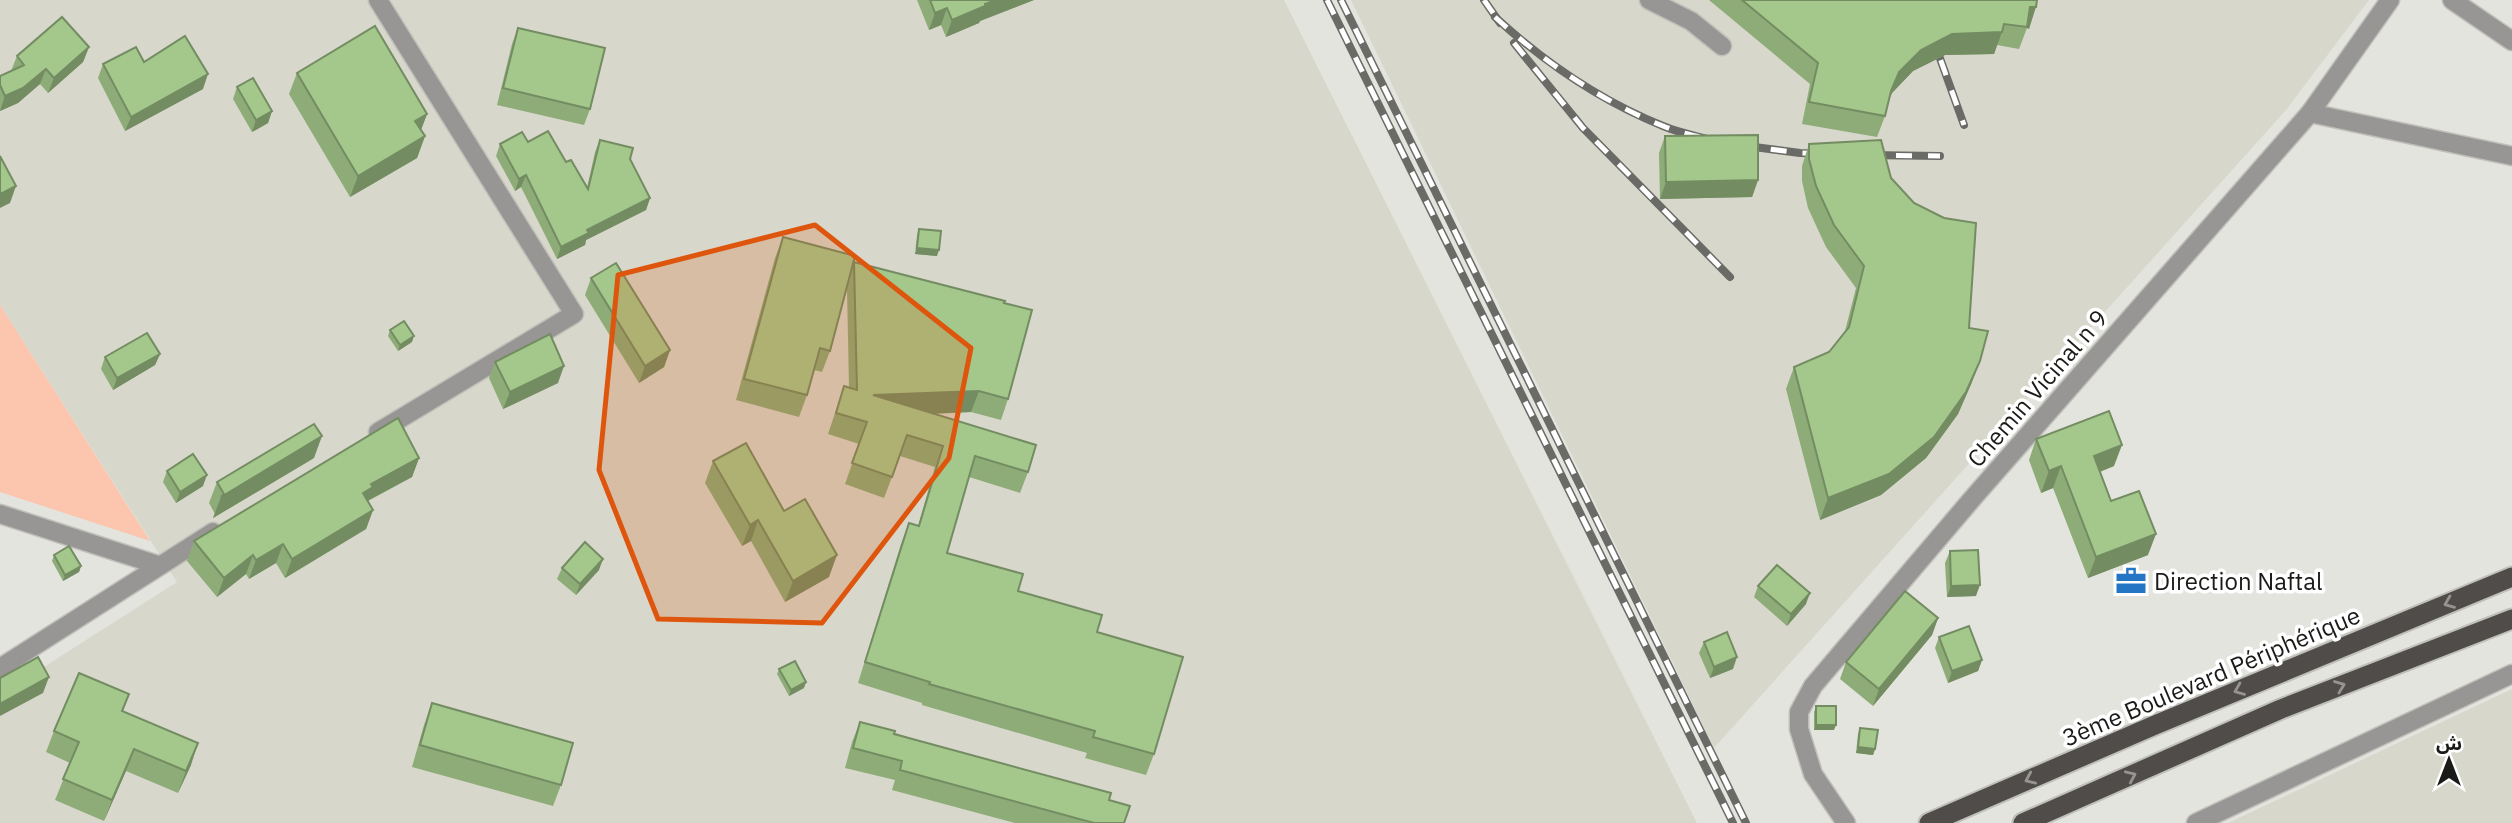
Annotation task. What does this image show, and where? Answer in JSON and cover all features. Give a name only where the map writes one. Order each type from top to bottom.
[{"type":"highway","name":"3ème Boulevard Périphérique","points":[[1929,823],[2155,725],[2512,577]]},
{"type":"highway","points":[[2023,823],[2281,709],[2512,619]]},
{"type":"street","points":[[360,443],[573,314],[378,0]]},
{"type":"street","points":[[1649,0],[1690,21],[1722,46]]},
{"type":"street","name":"Chemin Vicinal n 9","points":[[1846,823],[1813,774],[1799,729],[1799,712],[1813,686],[1972,499],[2310,113],[2390,0]]},
{"type":"street","points":[[2452,0],[2512,41]]},
{"type":"street","points":[[2310,113],[2512,156]]},
{"type":"street","points":[[0,514],[158,565]]},
{"type":"street","points":[[0,668],[158,565],[230,522]]},
{"type":"street","points":[[2196,823],[2512,674]]},
{"type":"highlighted area","points":[[815,225],[971,348],[949,458],[822,623],[658,619],[599,470],[618,275]]},
{"type":"shaded area","points":[[0,0],[1284,0],[1697,823],[0,823],[0,695],[177,582],[0,305]]},
{"type":"shaded area","points":[[1351,0],[2369,0],[2286,110],[1714,748]]},
{"type":"shaded area","points":[[0,305],[150,541],[0,492]]},
{"type":"shaded area","points":[[2512,689],[2512,823],[2228,823]]},
{"type":"building","points":[[930,0],[996,0],[952,20],[947,8],[935,13]]},
{"type":"building","points":[[1742,0],[2037,0],[2036,7],[2030,7],[2027,27],[2004,24],[2002,32],[1952,34],[1921,50],[1899,72],[1885,116],[1809,102],[1818,63]]},
{"type":"building","points":[[62,17],[89,47],[54,78],[46,69],[23,88],[5,96],[0,85],[0,76],[24,65],[17,56]]},
{"type":"building","points":[[375,26],[427,114],[415,121],[425,136],[358,176],[297,73]]},
{"type":"building","points":[[518,28],[605,48],[590,109],[503,88]]},
{"type":"building","points":[[185,36],[208,74],[131,117],[103,64],[136,47],[144,62]]},
{"type":"building","points":[[253,78],[272,111],[256,120],[237,87]]},
{"type":"building","points":[[548,131],[566,162],[571,160],[588,189],[600,140],[633,148],[630,159],[650,198],[587,230],[589,233],[561,247],[526,175],[519,179],[500,144],[522,132],[528,142]]},
{"type":"building","points":[[1758,135],[1758,180],[1666,182],[1665,136]]},
{"type":"building","points":[[1881,140],[1891,178],[1914,203],[1944,218],[1976,223],[1969,328],[1988,331],[1980,361],[1966,392],[1934,437],[1889,474],[1828,498],[1794,367],[1829,352],[1849,327],[1864,266],[1834,225],[1816,186],[1809,159],[1809,144]]},
{"type":"building","points":[[0,156],[16,186],[0,194]]},
{"type":"building","points":[[919,229],[941,231],[939,250],[917,248]]},
{"type":"building","points":[[783,237],[855,256],[830,351],[820,348],[807,395],[744,379]]},
{"type":"building","points":[[854,262],[1032,310],[1008,399],[979,391],[873,395],[1036,445],[1028,472],[975,456],[947,553],[1023,574],[1018,591],[1102,615],[1097,632],[1183,657],[1154,754],[1093,737],[1095,731],[929,684],[930,682],[865,662],[909,523],[919,526],[943,446],[907,435],[892,477],[852,463],[867,422],[836,413],[844,386],[857,390]]},
{"type":"building","points":[[616,263],[670,350],[645,366],[591,278]]},
{"type":"building","points":[[404,321],[414,336],[400,345],[390,330]]},
{"type":"building","points":[[147,333],[160,354],[117,378],[105,357]]},
{"type":"building","points":[[550,334],[564,366],[510,392],[495,362]]},
{"type":"building","points":[[2109,411],[2122,445],[2094,456],[2111,501],[2139,491],[2156,534],[2096,557],[2061,466],[2049,471],[2036,439]]},
{"type":"building","points":[[398,418],[419,458],[371,484],[373,487],[363,493],[373,510],[292,559],[283,544],[256,560],[253,555],[224,578],[194,541]]},
{"type":"building","points":[[314,424],[322,436],[221,497],[224,494],[217,482]]},
{"type":"building","points":[[746,443],[784,511],[805,499],[837,555],[793,581],[758,520],[750,525],[713,461]]},
{"type":"building","points":[[193,454],[207,475],[180,492],[167,471]]},
{"type":"building","points":[[585,542],[603,559],[580,584],[562,568]]},
{"type":"building","points":[[69,546],[81,566],[65,575],[54,555]]},
{"type":"building","points":[[1978,550],[1980,585],[1951,586],[1950,551]]},
{"type":"building","points":[[1777,565],[1810,593],[1791,614],[1758,586]]},
{"type":"building","points":[[1905,591],[1938,618],[1879,689],[1846,662]]},
{"type":"building","points":[[1969,626],[1982,660],[1952,671],[1939,637]]},
{"type":"building","points":[[1727,632],[1737,657],[1714,667],[1704,642]]},
{"type":"building","points":[[38,657],[49,677],[0,704],[0,678]]},
{"type":"building","points":[[795,661],[806,682],[791,690],[779,669]]},
{"type":"building","points":[[79,673],[129,694],[122,711],[198,743],[186,771],[134,749],[112,800],[63,779],[79,742],[54,731]]},
{"type":"building","points":[[432,703],[573,743],[561,785],[420,745]]},
{"type":"building","points":[[1816,706],[1836,706],[1836,725],[1816,725]]},
{"type":"building","points":[[860,722],[895,731],[894,734],[1111,793],[1109,800],[1130,806],[1124,823],[1094,823],[900,770],[902,761],[853,748]]},
{"type":"building","points":[[1860,728],[1878,730],[1875,749],[1858,747]]},
{"type":"railway","points":[[1327,0],[1733,823]]},
{"type":"railway","points":[[1341,0],[1746,823]]},
{"type":"railway","points":[[1484,0],[1500,23]]},
{"type":"railway","points":[[1919,0],[1964,125]]},
{"type":"railway","points":[[1495,17],[1553,65],[1617,105],[1682,133],[1715,141]]},
{"type":"railway","points":[[1514,43],[1583,128],[1730,277]]},
{"type":"railway","points":[[1739,145],[1826,154]]},
{"type":"railway","points":[[1864,155],[1940,156]]},
{"type":"place","name":"Direction Naftal","points":[[2131,581]]}]
